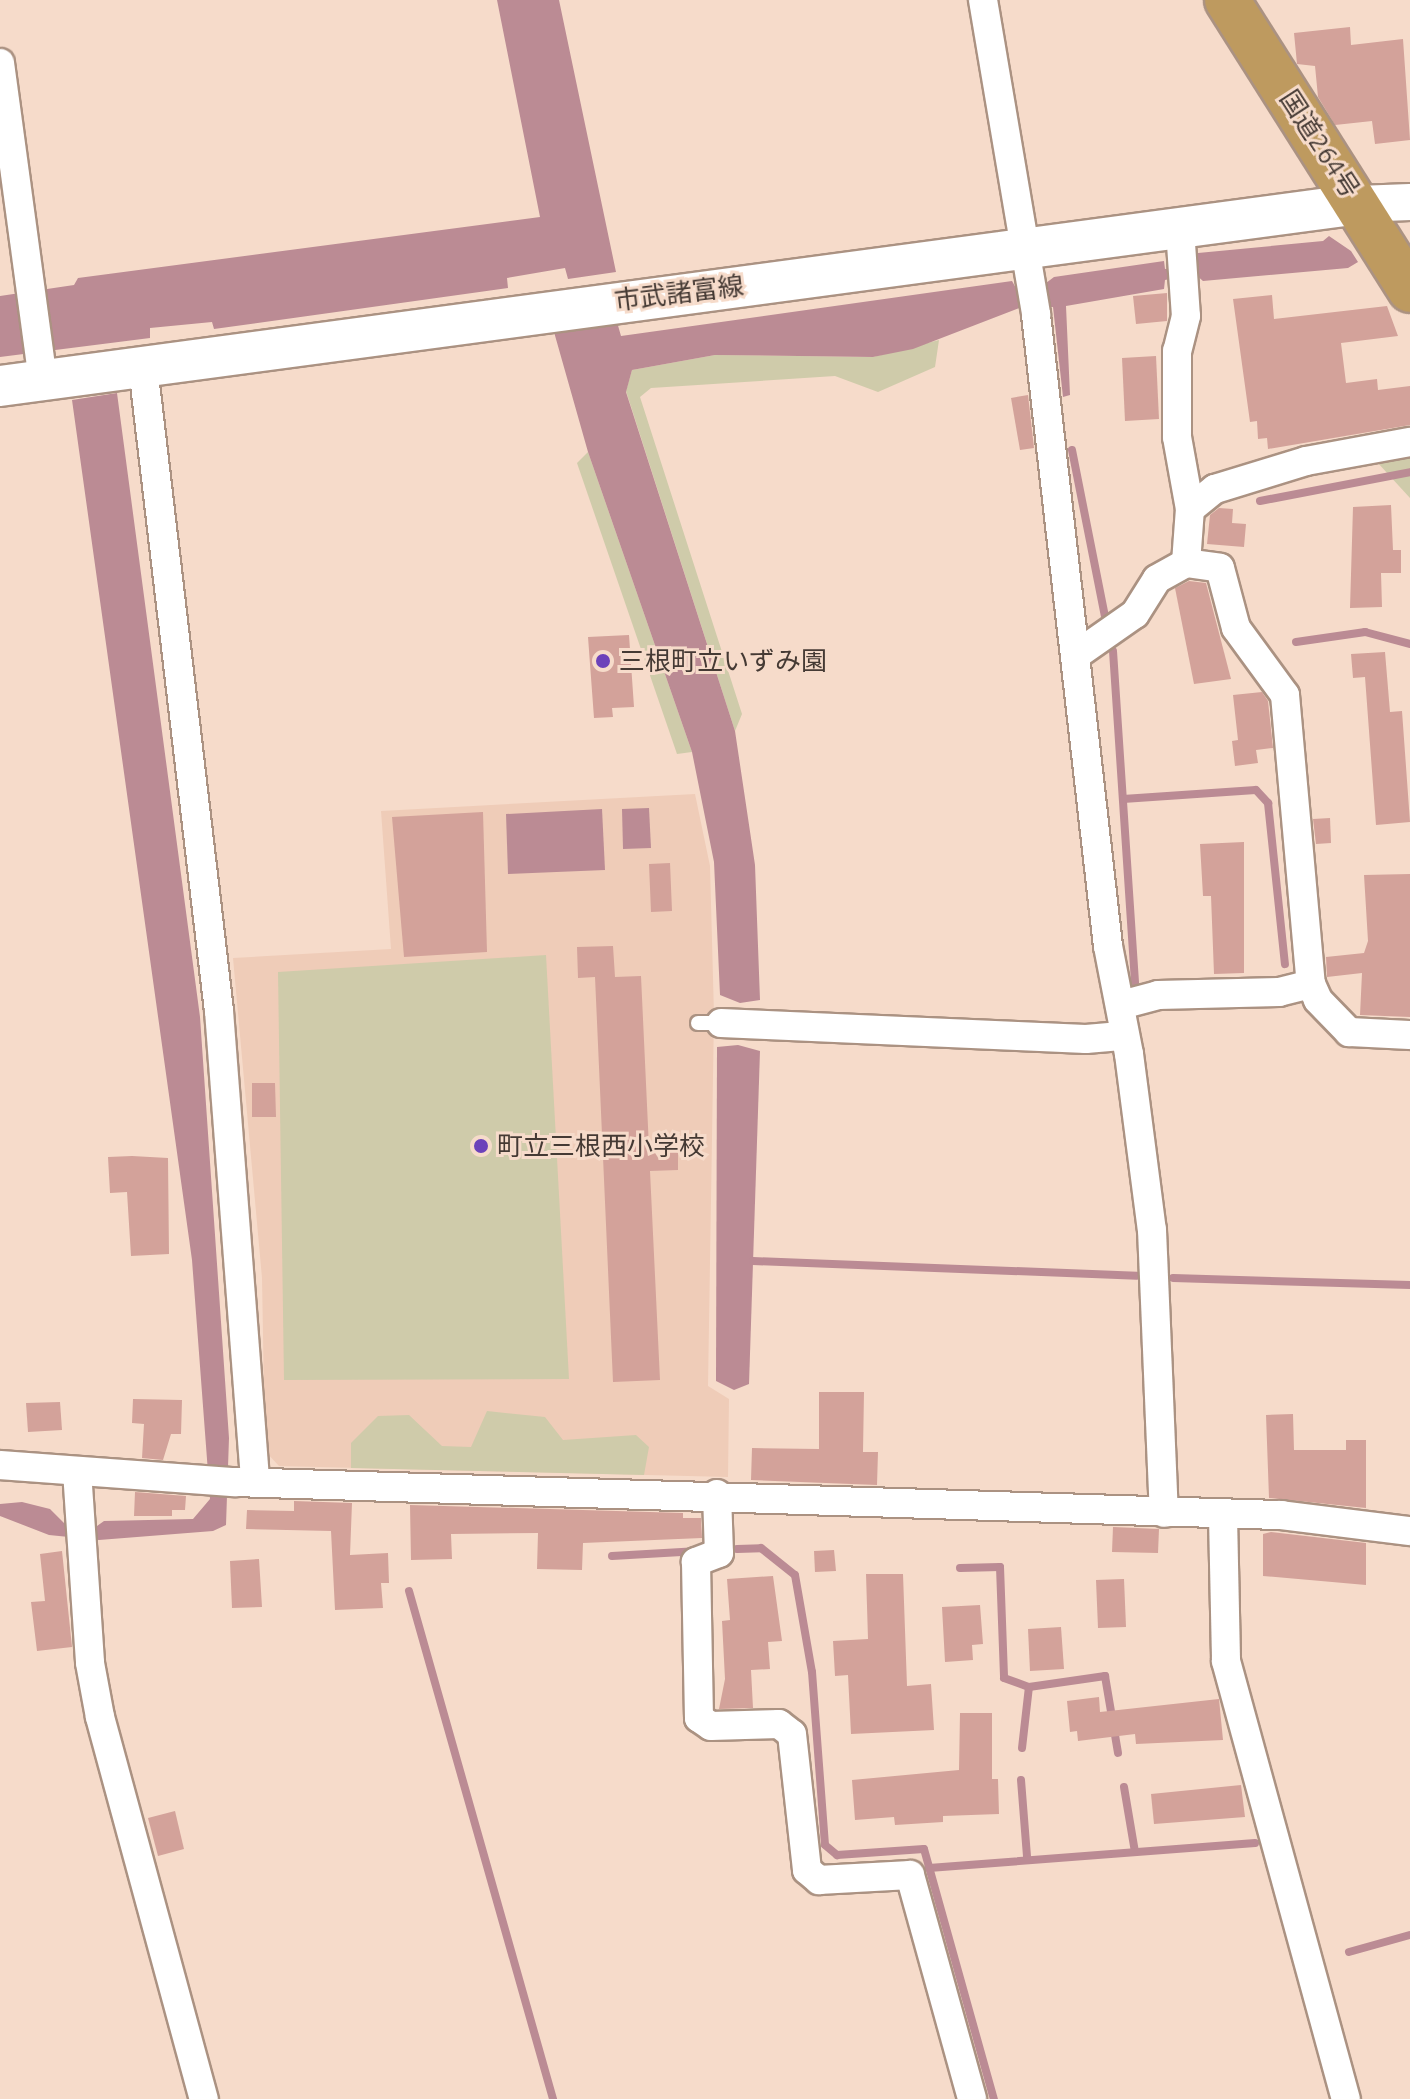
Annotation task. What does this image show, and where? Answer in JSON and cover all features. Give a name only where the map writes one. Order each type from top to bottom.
[{"type":"highway","name":"国道264号","points":[[1227,0],[1410,290]]},
{"type":"main road","name":"市武諸富線","points":[[0,386],[42,371],[143,367],[1028,264],[1182,257],[1358,204]]},
{"type":"street","points":[[983,0],[1036,315],[1079,653],[1090,806],[1108,946],[1121,1005],[1156,1275],[1164,1513]]},
{"type":"street","points":[[0,63],[42,371]]},
{"type":"street","points":[[1358,204],[1410,202]]},
{"type":"street","points":[[1182,257],[1186,316],[1177,351],[1177,437],[1190,509],[1186,563]]},
{"type":"street","points":[[143,367],[219,1011],[245,1482]]},
{"type":"street","points":[[1190,509],[1215,489],[1306,461],[1410,442]]},
{"type":"street","points":[[1079,653],[1135,614],[1157,579],[1186,563],[1220,568],[1236,628],[1285,695],[1311,984],[1318,1000],[1349,1032],[1410,1035]]},
{"type":"street","points":[[1121,1005],[1158,995],[1279,992],[1311,984]]},
{"type":"street","points":[[710,1023],[1086,1039],[1124,1036]]},
{"type":"street","points":[[0,1465],[245,1482],[717,1494],[1223,1516],[1281,1515],[1410,1531]]},
{"type":"street","points":[[77,1471],[90,1663],[100,1717],[204,2099]]},
{"type":"street","points":[[717,1494],[719,1553],[696,1562],[699,1718],[711,1726],[779,1724],[792,1734],[807,1870],[819,1880],[910,1875],[972,2099]]},
{"type":"street","points":[[1223,1516],[1226,1661],[1346,2099]]},
{"type":"shaded area","points":[[497,0],[559,0],[616,272],[568,279],[565,268],[507,278],[508,288],[214,329],[212,322],[150,328],[150,338],[0,357],[0,296],[74,285],[78,278],[540,217]]},
{"type":"shaded area","points":[[1329,236],[1351,251],[1358,262],[1348,268],[1203,281],[1195,274],[1165,280],[1164,289],[1066,306],[1070,395],[1063,397],[1053,307],[1022,307],[913,349],[873,357],[715,355],[632,370],[626,392],[735,731],[755,865],[760,1000],[740,1003],[720,995],[714,862],[692,752],[588,452],[554,332],[617,322],[621,336],[1012,281],[1017,290],[1042,286],[1054,277],[1164,261],[1165,269],[1195,266],[1198,253],[1323,241]]},
{"type":"shaded area","points":[[939,340],[935,367],[878,392],[835,376],[651,388],[640,397],[742,714],[735,731],[626,391],[632,370],[715,355],[873,357]]},
{"type":"shaded area","points":[[117,393],[200,1017],[229,1438],[226,1525],[213,1531],[99,1540],[49,1535],[0,1516],[0,1504],[22,1502],[50,1509],[64,1523],[97,1526],[104,1521],[193,1519],[210,1499],[192,1260],[72,400]]},
{"type":"shaded area","points":[[588,452],[692,752],[677,754],[577,463]]},
{"type":"shaded area","points":[[1410,454],[1410,498],[1377,462]]},
{"type":"shaded area","name":"町立三根西小学校","points":[[695,794],[710,866],[714,1015],[708,1386],[729,1399],[728,1477],[279,1466],[265,1451],[262,1278],[233,958],[391,949],[381,811]]},
{"type":"shaded area","points":[[649,808],[651,848],[623,849],[622,809]]},
{"type":"shaded area","points":[[602,809],[605,870],[508,874],[506,814]]},
{"type":"shaded area","points":[[546,955],[569,1379],[284,1380],[278,972]]},
{"type":"shaded area","points":[[738,1045],[760,1051],[749,1384],[734,1390],[716,1381],[717,1047]]},
{"type":"shaded area","points":[[487,1411],[545,1417],[563,1440],[636,1435],[649,1447],[644,1475],[351,1468],[351,1443],[378,1416],[409,1415],[442,1446],[471,1447]]},
{"type":"building","points":[[1350,27],[1351,45],[1403,39],[1410,140],[1375,144],[1372,121],[1335,125],[1318,97],[1315,66],[1297,64],[1294,33]]},
{"type":"building","points":[[1167,293],[1167,321],[1136,324],[1133,296]]},
{"type":"building","points":[[1272,295],[1274,319],[1387,306],[1398,336],[1341,343],[1346,383],[1377,379],[1378,390],[1410,386],[1410,425],[1268,449],[1267,438],[1258,439],[1257,421],[1250,422],[1233,299]]},
{"type":"building","points":[[1156,356],[1159,419],[1125,421],[1122,358]]},
{"type":"building","points":[[1028,395],[1034,448],[1020,450],[1011,398]]},
{"type":"building","points":[[1391,505],[1393,550],[1401,550],[1401,573],[1381,573],[1382,607],[1350,608],[1353,507]]},
{"type":"building","points":[[1219,508],[1233,509],[1232,523],[1246,524],[1244,547],[1207,544],[1210,515]]},
{"type":"building","points":[[1189,581],[1206,583],[1231,679],[1194,684],[1175,588]]},
{"type":"building","points":[[629,635],[634,707],[612,708],[613,717],[594,718],[588,637]]},
{"type":"building","points":[[1385,652],[1390,712],[1402,711],[1410,822],[1376,825],[1365,677],[1353,678],[1351,654]]},
{"type":"building","points":[[1262,692],[1268,701],[1273,748],[1256,750],[1258,763],[1235,766],[1232,741],[1238,740],[1233,695]]},
{"type":"building","points":[[483,812],[487,952],[404,957],[392,817]]},
{"type":"building","points":[[1330,818],[1331,843],[1316,844],[1313,819]]},
{"type":"building","points":[[1244,842],[1244,973],[1214,974],[1211,896],[1203,896],[1200,844]]},
{"type":"building","points":[[670,863],[672,911],[651,912],[649,864]]},
{"type":"building","points":[[1410,874],[1410,1017],[1360,1015],[1362,973],[1327,977],[1326,957],[1364,953],[1368,941],[1364,875]]},
{"type":"building","points":[[613,946],[615,977],[641,976],[649,1148],[678,1147],[678,1170],[650,1171],[660,1380],[613,1382],[595,977],[578,978],[577,947]]},
{"type":"building","points":[[252,1083],[275,1083],[276,1117],[252,1117]]},
{"type":"building","points":[[108,1157],[168,1158],[169,1254],[131,1256],[127,1192],[110,1193]]},
{"type":"building","points":[[819,1392],[864,1392],[863,1452],[878,1452],[877,1485],[751,1480],[752,1448],[819,1449]]},
{"type":"building","points":[[133,1399],[182,1400],[181,1434],[171,1434],[163,1460],[142,1458],[144,1424],[132,1423]]},
{"type":"building","points":[[60,1402],[62,1430],[28,1432],[26,1403]]},
{"type":"building","points":[[1293,1414],[1294,1450],[1346,1450],[1346,1440],[1366,1440],[1366,1508],[1269,1498],[1266,1415]]},
{"type":"building","points":[[135,1492],[186,1496],[185,1510],[172,1510],[172,1516],[134,1516]]},
{"type":"building","points":[[294,1501],[352,1503],[350,1555],[388,1553],[389,1583],[381,1583],[383,1608],[335,1610],[331,1531],[246,1529],[247,1510],[294,1511]]},
{"type":"building","points":[[410,1505],[683,1513],[683,1518],[701,1518],[702,1538],[583,1543],[582,1570],[537,1569],[538,1533],[451,1534],[452,1559],[411,1560]]},
{"type":"building","points":[[1113,1527],[1159,1529],[1158,1553],[1112,1552]]},
{"type":"building","points":[[1271,1532],[1366,1543],[1366,1585],[1263,1576],[1263,1534]]},
{"type":"building","points":[[834,1550],[836,1571],[815,1572],[814,1551]]},
{"type":"building","points":[[62,1551],[72,1647],[37,1651],[31,1602],[45,1601],[40,1554]]},
{"type":"building","points":[[259,1559],[262,1607],[232,1608],[230,1561]]},
{"type":"building","points":[[866,1574],[903,1574],[907,1686],[931,1684],[934,1730],[851,1734],[848,1675],[835,1676],[833,1641],[868,1639]]},
{"type":"building","points":[[773,1576],[782,1641],[768,1642],[770,1669],[751,1670],[753,1708],[719,1709],[725,1679],[722,1621],[730,1620],[727,1579]]},
{"type":"building","points":[[1124,1579],[1126,1627],[1098,1628],[1096,1580]]},
{"type":"building","points":[[980,1605],[983,1644],[972,1645],[973,1660],[945,1662],[942,1607]]},
{"type":"building","points":[[1061,1627],[1064,1669],[1030,1671],[1028,1629]]},
{"type":"building","points":[[1099,1697],[1100,1712],[1219,1699],[1223,1740],[1136,1744],[1135,1734],[1078,1741],[1077,1731],[1070,1732],[1067,1701]]},
{"type":"building","points":[[960,1713],[992,1713],[992,1779],[998,1779],[999,1814],[943,1816],[943,1822],[895,1825],[894,1817],[855,1820],[852,1780],[959,1770]]},
{"type":"building","points":[[1241,1785],[1245,1817],[1154,1824],[1151,1794]]},
{"type":"building","points":[[175,1811],[184,1849],[158,1856],[148,1818]]},
{"type":"waterway","points":[[1072,450],[1105,616]]},
{"type":"waterway","points":[[1260,501],[1410,472]]},
{"type":"waterway","points":[[1296,642],[1365,632],[1410,644]]},
{"type":"waterway","points":[[1113,651],[1135,982]]},
{"type":"waterway","points":[[1123,799],[1256,790],[1268,803],[1285,964]]},
{"type":"waterway","points":[[753,1261],[1137,1276]]},
{"type":"waterway","points":[[1173,1278],[1410,1285]]},
{"type":"waterway","points":[[737,1549],[761,1548],[795,1575],[812,1672],[825,1845],[837,1855],[924,1849],[994,2099]]},
{"type":"waterway","points":[[612,1556],[699,1551]]},
{"type":"waterway","points":[[960,1568],[1000,1567],[1004,1678],[1029,1687],[1105,1676],[1118,1753]]},
{"type":"waterway","points":[[409,1591],[553,2099]]},
{"type":"waterway","points":[[1022,1748],[1029,1687]]},
{"type":"waterway","points":[[1021,1780],[1027,1857]]},
{"type":"waterway","points":[[1124,1787],[1135,1852]]},
{"type":"waterway","points":[[929,1868],[1255,1843]]},
{"type":"waterway","points":[[1349,1952],[1410,1935]]},
{"type":"place","name":"三根町立いずみ園","points":[[603,661]]},
{"type":"place","name":"町立三根西小学校","points":[[481,1146]]}]
